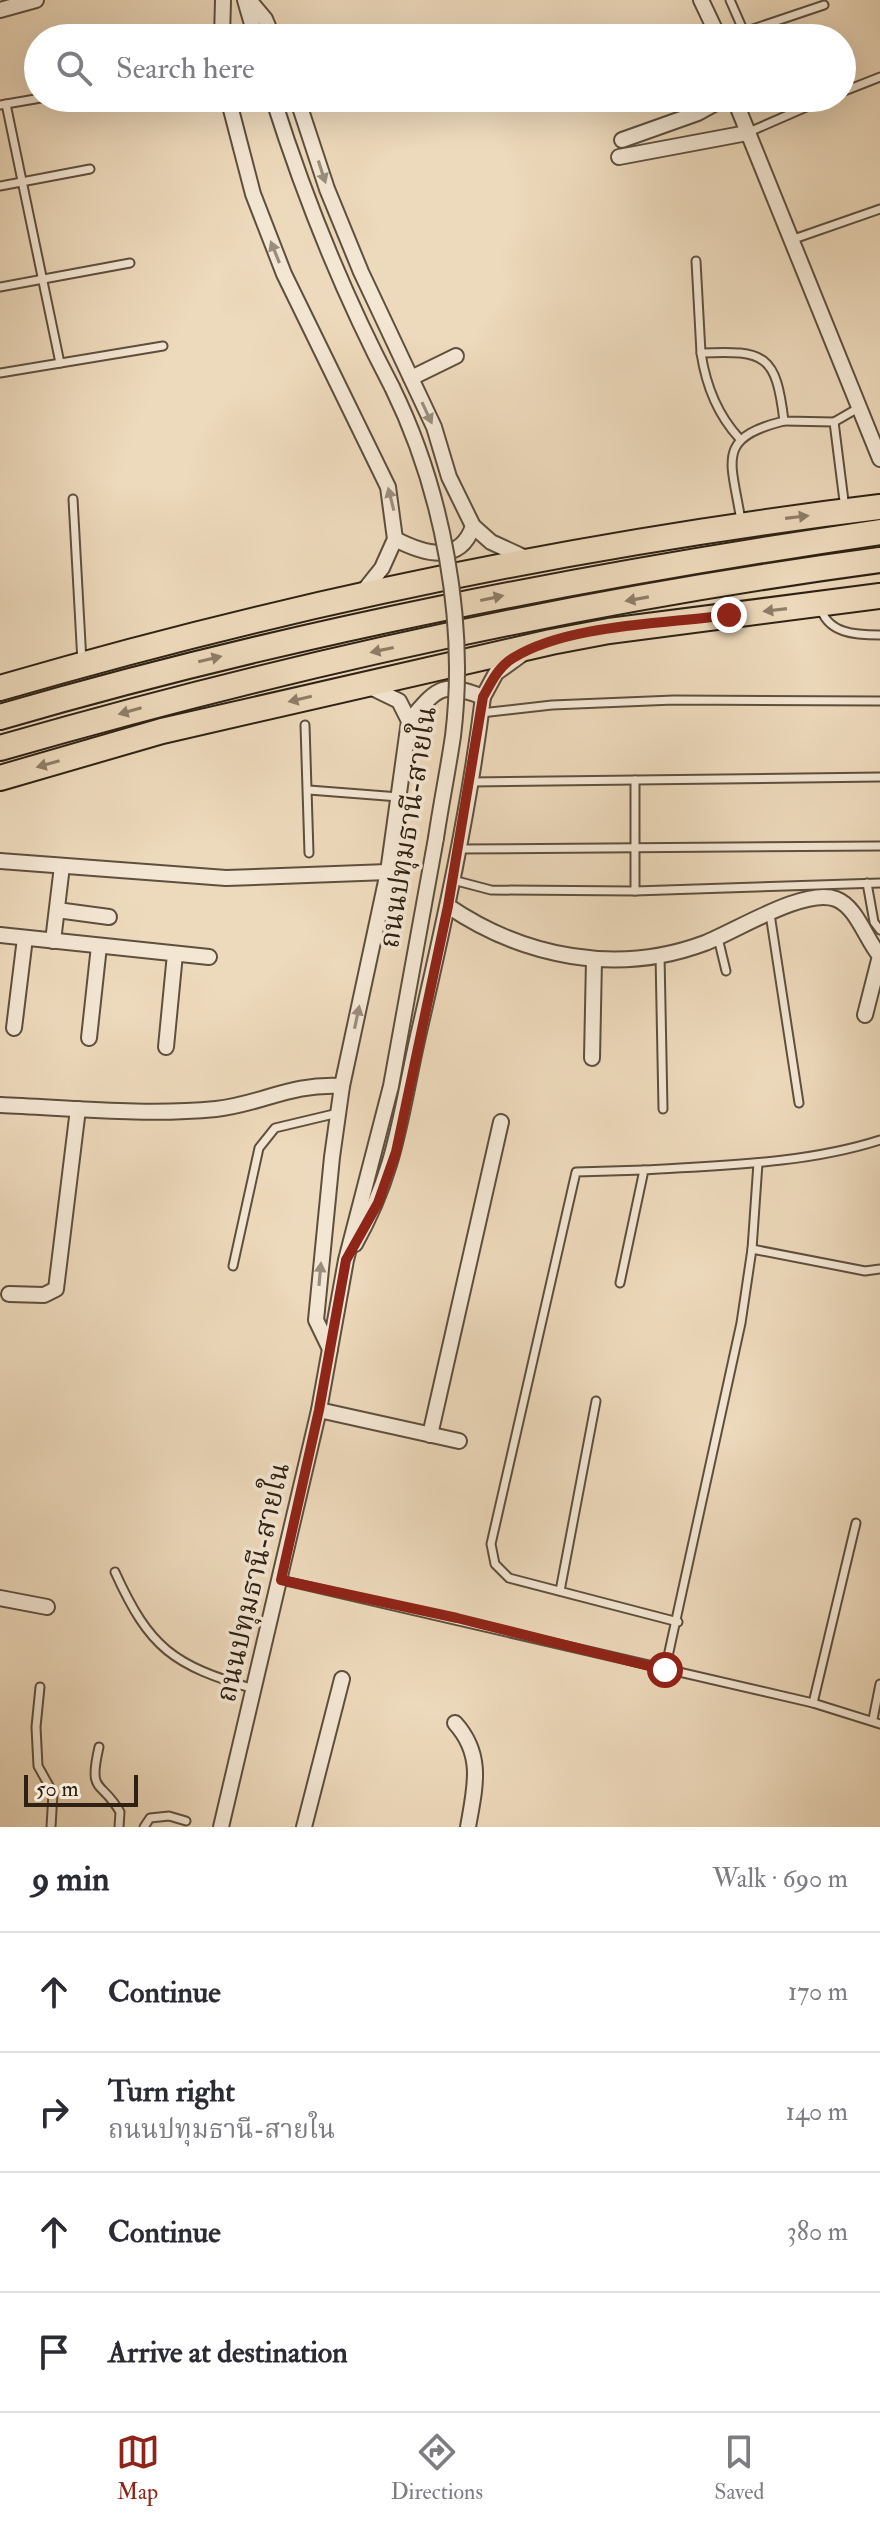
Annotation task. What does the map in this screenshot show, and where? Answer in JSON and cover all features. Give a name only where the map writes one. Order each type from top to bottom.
[{"type":"main road","points":[[0,688],[82,664],[362,594],[742,524],[880,507]]},
{"type":"main road","points":[[0,717],[144,675],[350,627],[538,588],[880,532]]},
{"type":"main road","points":[[595,550],[767,549]]},
{"type":"main road","points":[[0,748],[153,704],[356,656],[772,575],[880,560]]},
{"type":"main road","points":[[609,631],[772,575]]},
{"type":"main road","points":[[0,778],[162,731],[551,642],[609,631],[880,596]]},
{"type":"street","points":[[0,10],[36,0]]},
{"type":"street","points":[[222,24],[223,0]]},
{"type":"street","points":[[247,0],[253,24]]},
{"type":"street","points":[[247,0],[267,24]]},
{"type":"street","points":[[701,0],[712,24]]},
{"type":"street","points":[[232,112],[263,224],[307,323],[388,487],[395,539],[382,568],[362,594]]},
{"type":"street","name":"ถนนปทุมธานี-สายใน","points":[[221,1827],[319,1410],[346,1260],[391,1086],[453,733],[452,585],[432,489],[413,430],[364,333],[305,198],[277,112]]},
{"type":"street","points":[[302,112],[327,189],[361,272],[434,427],[449,477],[473,526],[491,542],[532,561]]},
{"type":"street","points":[[622,140],[700,112]]},
{"type":"street","points":[[739,112],[860,407],[875,430],[880,459]]},
{"type":"street","points":[[619,157],[747,133]]},
{"type":"street","points":[[411,378],[456,356]]},
{"type":"street","points":[[395,539],[421,552],[438,555],[460,547],[473,526]]},
{"type":"street","points":[[346,1260],[378,1203],[396,1152],[459,849],[483,697],[496,673],[512,659],[551,642]]},
{"type":"street","name":"ถนนปทุมธานี-สายใน","points":[[330,1349],[316,1320],[338,1113],[388,872],[409,721],[399,701],[362,685]]},
{"type":"street","points":[[409,721],[442,689],[457,687],[483,697]]},
{"type":"street","points":[[0,861],[226,878],[388,872]]},
{"type":"street","points":[[53,941],[62,866]]},
{"type":"street","points":[[448,906],[509,941],[544,952],[594,960],[660,953],[718,937],[811,898],[832,897],[846,903],[880,956],[865,1015]]},
{"type":"street","points":[[57,910],[109,917]]},
{"type":"street","points":[[0,935],[209,957]]},
{"type":"street","points":[[14,1028],[25,938]]},
{"type":"street","points":[[89,1038],[99,946]]},
{"type":"street","points":[[166,1047],[175,954]]},
{"type":"street","points":[[592,1058],[594,960]]},
{"type":"street","points":[[0,1105],[78,1109],[217,1109],[309,1084],[342,1086]]},
{"type":"street","points":[[9,1294],[44,1295],[56,1289],[78,1109]]},
{"type":"street","points":[[430,1435],[501,1122]]},
{"type":"street","points":[[319,1410],[459,1441]]},
{"type":"street","points":[[0,1598],[47,1607]]},
{"type":"street","points":[[304,1827],[342,1679]]},
{"type":"street","points":[[455,1723],[469,1738],[476,1763],[468,1827]]},
{"type":"lane","points":[[730,0],[740,24]]},
{"type":"lane","points":[[768,24],[824,5]]},
{"type":"lane","points":[[856,86],[880,77]]},
{"type":"lane","points":[[24,101],[3,105],[23,181],[60,363]]},
{"type":"lane","points":[[747,133],[795,112]]},
{"type":"lane","points":[[0,186],[90,169]]},
{"type":"lane","points":[[791,240],[880,209]]},
{"type":"lane","points":[[696,261],[705,375],[722,419],[739,438]]},
{"type":"lane","points":[[0,287],[130,263]]},
{"type":"lane","points":[[0,373],[163,346]]},
{"type":"lane","points":[[701,353],[747,351],[765,360],[781,392],[784,421]]},
{"type":"lane","points":[[742,524],[732,463],[739,438],[755,428],[784,421],[834,422],[860,407]]},
{"type":"lane","points":[[834,422],[845,511]]},
{"type":"lane","points":[[73,499],[82,664]]},
{"type":"lane","points":[[819,604],[823,618],[834,627],[850,633],[880,635]]},
{"type":"lane","points":[[481,713],[552,705],[674,700],[880,701]]},
{"type":"lane","points":[[305,725],[309,853]]},
{"type":"lane","points":[[471,782],[880,777]]},
{"type":"lane","points":[[635,780],[635,891]]},
{"type":"lane","points":[[309,790],[399,797]]},
{"type":"lane","points":[[459,849],[880,846]]},
{"type":"lane","points":[[453,880],[491,890],[635,891],[880,883]]},
{"type":"lane","points":[[867,883],[874,922],[880,930]]},
{"type":"lane","points":[[770,914],[799,1103]]},
{"type":"lane","points":[[718,937],[726,971]]},
{"type":"lane","points":[[660,953],[663,1109]]},
{"type":"lane","points":[[233,1266],[259,1148],[275,1128],[338,1113]]},
{"type":"lane","points":[[678,1622],[509,1578],[495,1564],[491,1544],[576,1172],[758,1163],[856,1148],[880,1140]]},
{"type":"lane","points":[[665,1670],[678,1622],[741,1323],[752,1249],[758,1163]]},
{"type":"lane","points":[[620,1283],[644,1170]]},
{"type":"lane","points":[[752,1249],[865,1271],[880,1269]]},
{"type":"lane","points":[[560,1591],[596,1401]]},
{"type":"lane","points":[[813,1703],[856,1523]]},
{"type":"lane","points":[[115,1572],[136,1618],[168,1653],[204,1674],[254,1689]]},
{"type":"lane","points":[[281,1580],[457,1618],[813,1703],[876,1722],[880,1684]]},
{"type":"lane","points":[[40,1687],[36,1727],[38,1766],[53,1793],[51,1827]]},
{"type":"lane","points":[[99,1747],[94,1778],[98,1790],[120,1812],[119,1827]]},
{"type":"lane","points":[[144,1827],[150,1818],[169,1816],[186,1821]]},
{"type":"route","points":[[665,1670],[457,1618],[281,1580],[319,1410],[346,1260],[378,1203],[396,1152],[407,1085],[448,906],[483,697],[496,673],[512,659],[551,642],[729,615]]}]
